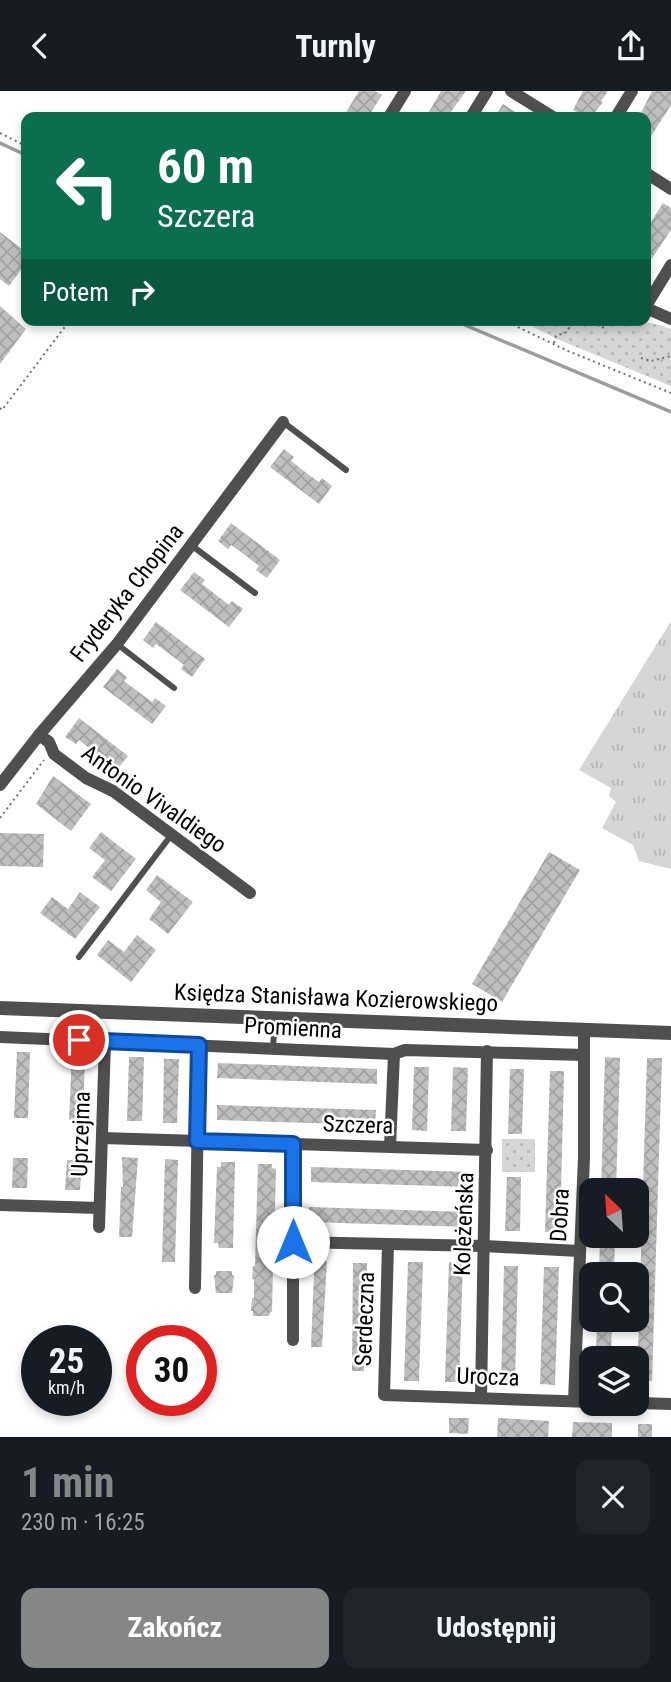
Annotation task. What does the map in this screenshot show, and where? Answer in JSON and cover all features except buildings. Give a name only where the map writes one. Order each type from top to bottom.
[{"type":"street","points":[[391,112],[405,91]]},
{"type":"street","points":[[474,112],[487,91]]},
{"type":"street","points":[[511,91],[545,112]]},
{"type":"street","points":[[619,112],[632,91]]},
{"type":"street","points":[[651,176],[671,188]]},
{"type":"street","points":[[651,299],[671,265]]},
{"type":"street","points":[[651,309],[671,319]]},
{"type":"street","name":"Fryderyka Chopina","points":[[0,785],[39,734],[117,644],[283,422]]},
{"type":"street","name":"Antonio Vivaldiego","points":[[39,734],[49,742],[54,754],[86,778],[113,791],[250,893]]},
{"type":"street","name":"Księdza Stanisława Kozierowskiego","points":[[0,1008],[671,1033]]},
{"type":"street","name":"Dobra","points":[[574,1401],[584,1157],[584,1030]]},
{"type":"street","name":"Promienna","points":[[0,1037],[394,1054],[405,1050],[584,1055]]},
{"type":"street","name":"Uprzejma","points":[[99,1227],[105,1041]]},
{"type":"street","points":[[195,1287],[199,1045]]},
{"type":"street","name":"Koleżeńska","points":[[481,1398],[487,1052]]},
{"type":"street","points":[[390,1147],[394,1054]]},
{"type":"street","name":"Szczera","points":[[102,1138],[487,1150]]},
{"type":"street","points":[[293,1144],[293,1340]]},
{"type":"street","points":[[0,1205],[99,1208]]},
{"type":"street","points":[[293,1242],[579,1251]]},
{"type":"street","name":"Serdeczna","points":[[384,1395],[388,1245]]},
{"type":"street","name":"Urocza","points":[[384,1395],[579,1401]]},
{"type":"street","points":[[649,1403],[671,1404]]},
{"type":"lane","points":[[283,422],[345,470]]},
{"type":"lane","points":[[191,545],[255,593]]},
{"type":"lane","points":[[117,644],[174,688]]},
{"type":"lane","points":[[79,957],[172,834]]},
{"type":"lane","points":[[273,1048],[275,1019]]},
{"type":"path","points":[[0,133],[21,144]]},
{"type":"path","points":[[0,408],[2,410],[65,326]]},
{"type":"path","points":[[516,326],[671,393]]},
{"type":"path","points":[[554,344],[556,336],[567,332],[570,326]]},
{"type":"path","points":[[600,326],[607,330]]},
{"type":"path","points":[[641,358],[651,361],[671,356]]},
{"type":"path","points":[[612,368],[614,363]]},
{"type":"path","points":[[0,818],[52,749]]},
{"type":"green space","points":[[651,323],[671,329],[671,386],[532,326],[651,326]]},
{"type":"green space","points":[[671,621],[671,869],[639,861],[633,845],[602,828],[616,802],[609,796],[611,788],[579,770]]},
{"type":"green space","points":[[502,1139],[535,1139],[535,1172],[502,1172]]},
{"type":"waterway","points":[[0,143],[21,153]]},
{"type":"waterway","points":[[467,326],[671,412]]},
{"type":"route","points":[[79,1040],[199,1045],[197,1141],[293,1144],[293,1242]]}]
